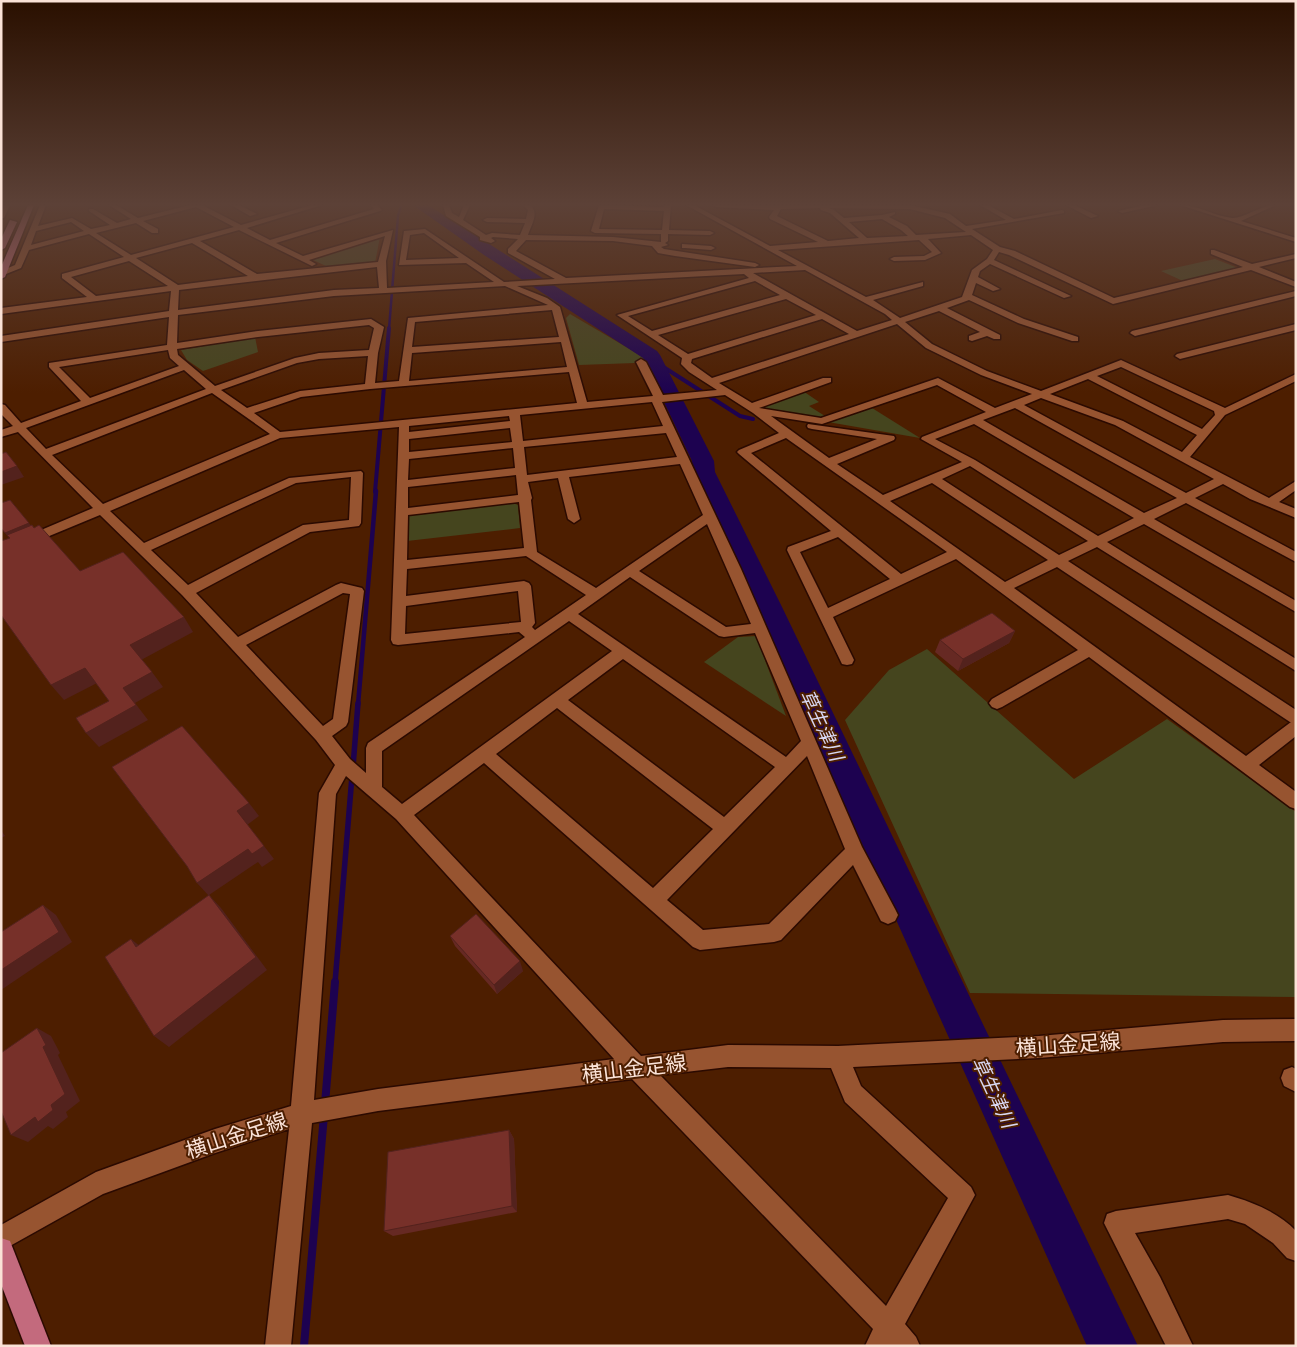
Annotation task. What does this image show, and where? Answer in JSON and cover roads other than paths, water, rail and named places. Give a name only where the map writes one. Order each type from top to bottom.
[{"type":"main road","points":[[1,1250],[38,1346]]},
{"type":"street","points":[[2,275],[15,268]]},
{"type":"street","points":[[93,268],[65,276],[94,298]]},
{"type":"street","points":[[144,268],[175,287]]},
{"type":"street","points":[[240,268],[256,277]]},
{"type":"street","points":[[1,311],[175,287],[335,268]]},
{"type":"street","points":[[381,268],[384,290]]},
{"type":"street","points":[[481,268],[507,284],[525,293],[538,295],[556,307],[566,338],[583,407]]},
{"type":"street","points":[[541,268],[565,281]]},
{"type":"street","points":[[765,268],[775,270]]},
{"type":"street","points":[[1,339],[289,298],[384,290],[806,268],[900,321],[908,330],[929,346],[984,374],[1119,423],[1270,503],[1296,514]]},
{"type":"street","points":[[1,552],[278,435],[389,425],[404,430],[514,419],[583,407],[688,396],[857,335],[966,299],[972,278],[979,268]]},
{"type":"street","points":[[1005,268],[1067,296]]},
{"type":"street","points":[[1043,268],[1113,301],[1243,268]]},
{"type":"street","points":[[1255,268],[1296,285]]},
{"type":"street","points":[[747,272],[754,279],[857,335]]},
{"type":"street","points":[[972,278],[996,289]]},
{"type":"street","points":[[754,279],[621,315],[687,357],[823,316]]},
{"type":"street","points":[[865,300],[920,284]]},
{"type":"street","points":[[175,287],[173,356],[214,390],[248,412],[278,435]]},
{"type":"street","points":[[1135,333],[1296,293]]},
{"type":"street","points":[[651,334],[787,296]]},
{"type":"street","points":[[967,296],[1021,321],[1076,339]]},
{"type":"street","points":[[404,384],[411,320],[556,307]]},
{"type":"street","points":[[940,308],[993,334],[972,338]]},
{"type":"street","points":[[88,402],[52,364],[258,334],[371,322],[379,327],[373,352],[374,386]]},
{"type":"street","points":[[1180,356],[1296,326]]},
{"type":"street","points":[[407,350],[566,338]]},
{"type":"street","points":[[44,454],[295,361],[319,356],[373,352]]},
{"type":"street","points":[[687,357],[686,364],[707,390],[727,392],[754,409],[771,423],[957,553],[1296,802]]},
{"type":"street","points":[[642,362],[659,399],[669,429],[760,628],[855,851],[888,915]]},
{"type":"street","points":[[1296,377],[1225,412],[1121,364],[926,439],[971,462],[1296,666]]},
{"type":"street","points":[[1,434],[184,367]]},
{"type":"street","points":[[248,412],[300,394],[573,369]]},
{"type":"street","points":[[1089,376],[1204,434]]},
{"type":"street","points":[[754,409],[827,380]]},
{"type":"street","points":[[754,409],[822,421],[938,381],[994,412]]},
{"type":"street","points":[[1015,404],[1296,558]]},
{"type":"street","points":[[1,407],[44,454],[187,592],[322,735],[345,764],[402,814],[884,1336],[907,1346]]},
{"type":"street","points":[[1184,457],[1220,415],[1219,409]]},
{"type":"street","points":[[514,419],[526,498],[531,554],[596,595]]},
{"type":"street","points":[[976,420],[1296,608]]},
{"type":"street","points":[[771,423],[790,422],[890,438],[828,463]]},
{"type":"street","points":[[403,456],[669,429]]},
{"type":"street","points":[[404,430],[398,640],[522,627],[530,633]]},
{"type":"street","points":[[787,434],[743,452],[900,580]]},
{"type":"street","points":[[402,484],[522,475],[563,475],[684,460]]},
{"type":"street","points":[[882,500],[971,462]]},
{"type":"street","points":[[143,549],[293,480],[357,473],[355,524],[307,528],[187,592]]},
{"type":"street","points":[[563,475],[574,519]]},
{"type":"street","points":[[1003,588],[1224,478]]},
{"type":"street","points":[[934,479],[1296,718]]},
{"type":"street","points":[[1270,503],[1296,484]]},
{"type":"street","points":[[402,512],[526,498]]},
{"type":"street","points":[[368,784],[374,748],[530,633],[569,614],[710,516]]},
{"type":"street","points":[[840,532],[793,550],[847,660]]},
{"type":"street","points":[[400,565],[531,551]]},
{"type":"street","points":[[826,615],[957,553]]},
{"type":"street","points":[[630,571],[724,632],[760,628]]},
{"type":"street","points":[[399,602],[524,586],[530,633]]},
{"type":"street","points":[[236,644],[341,588],[357,591],[340,722],[322,735]]},
{"type":"street","points":[[569,614],[786,766]]},
{"type":"street","points":[[402,814],[622,651]]},
{"type":"street","points":[[997,703],[1088,651]]},
{"type":"street","points":[[557,700],[725,828]]},
{"type":"street","points":[[1246,765],[1296,727]]},
{"type":"street","points":[[653,901],[810,743]]},
{"type":"street","points":[[485,754],[700,940],[774,932],[855,851]]},
{"type":"street","points":[[278,1346],[304,1113],[328,793],[345,764]]},
{"type":"street","name":"横山金足線","points":[[1,1239],[96,1184],[215,1141],[304,1113],[378,1100],[728,1056],[838,1057],[1039,1047],[1223,1032],[1296,1030]]},
{"type":"street","points":[[838,1057],[853,1094],[963,1195],[884,1336]]},
{"type":"street","points":[[1180,1346],[1116,1223],[1228,1207],[1251,1214],[1282,1234],[1296,1249]]},
{"type":"waterway","points":[[389,329],[394,268]]},
{"type":"waterway","name":"草生津川","points":[[514,268],[651,355],[703,461],[704,472],[769,607],[1113,1346]]},
{"type":"waterway","points":[[375,492],[389,328]]},
{"type":"waterway","points":[[654,361],[740,416],[753,419]]},
{"type":"waterway","points":[[358,705],[376,491]]},
{"type":"waterway","points":[[353,767],[358,703]]},
{"type":"waterway","points":[[335,983],[352,776]]},
{"type":"waterway","points":[[325,1104],[335,982]]},
{"type":"waterway","points":[[304,1346],[324,1115]]}]
